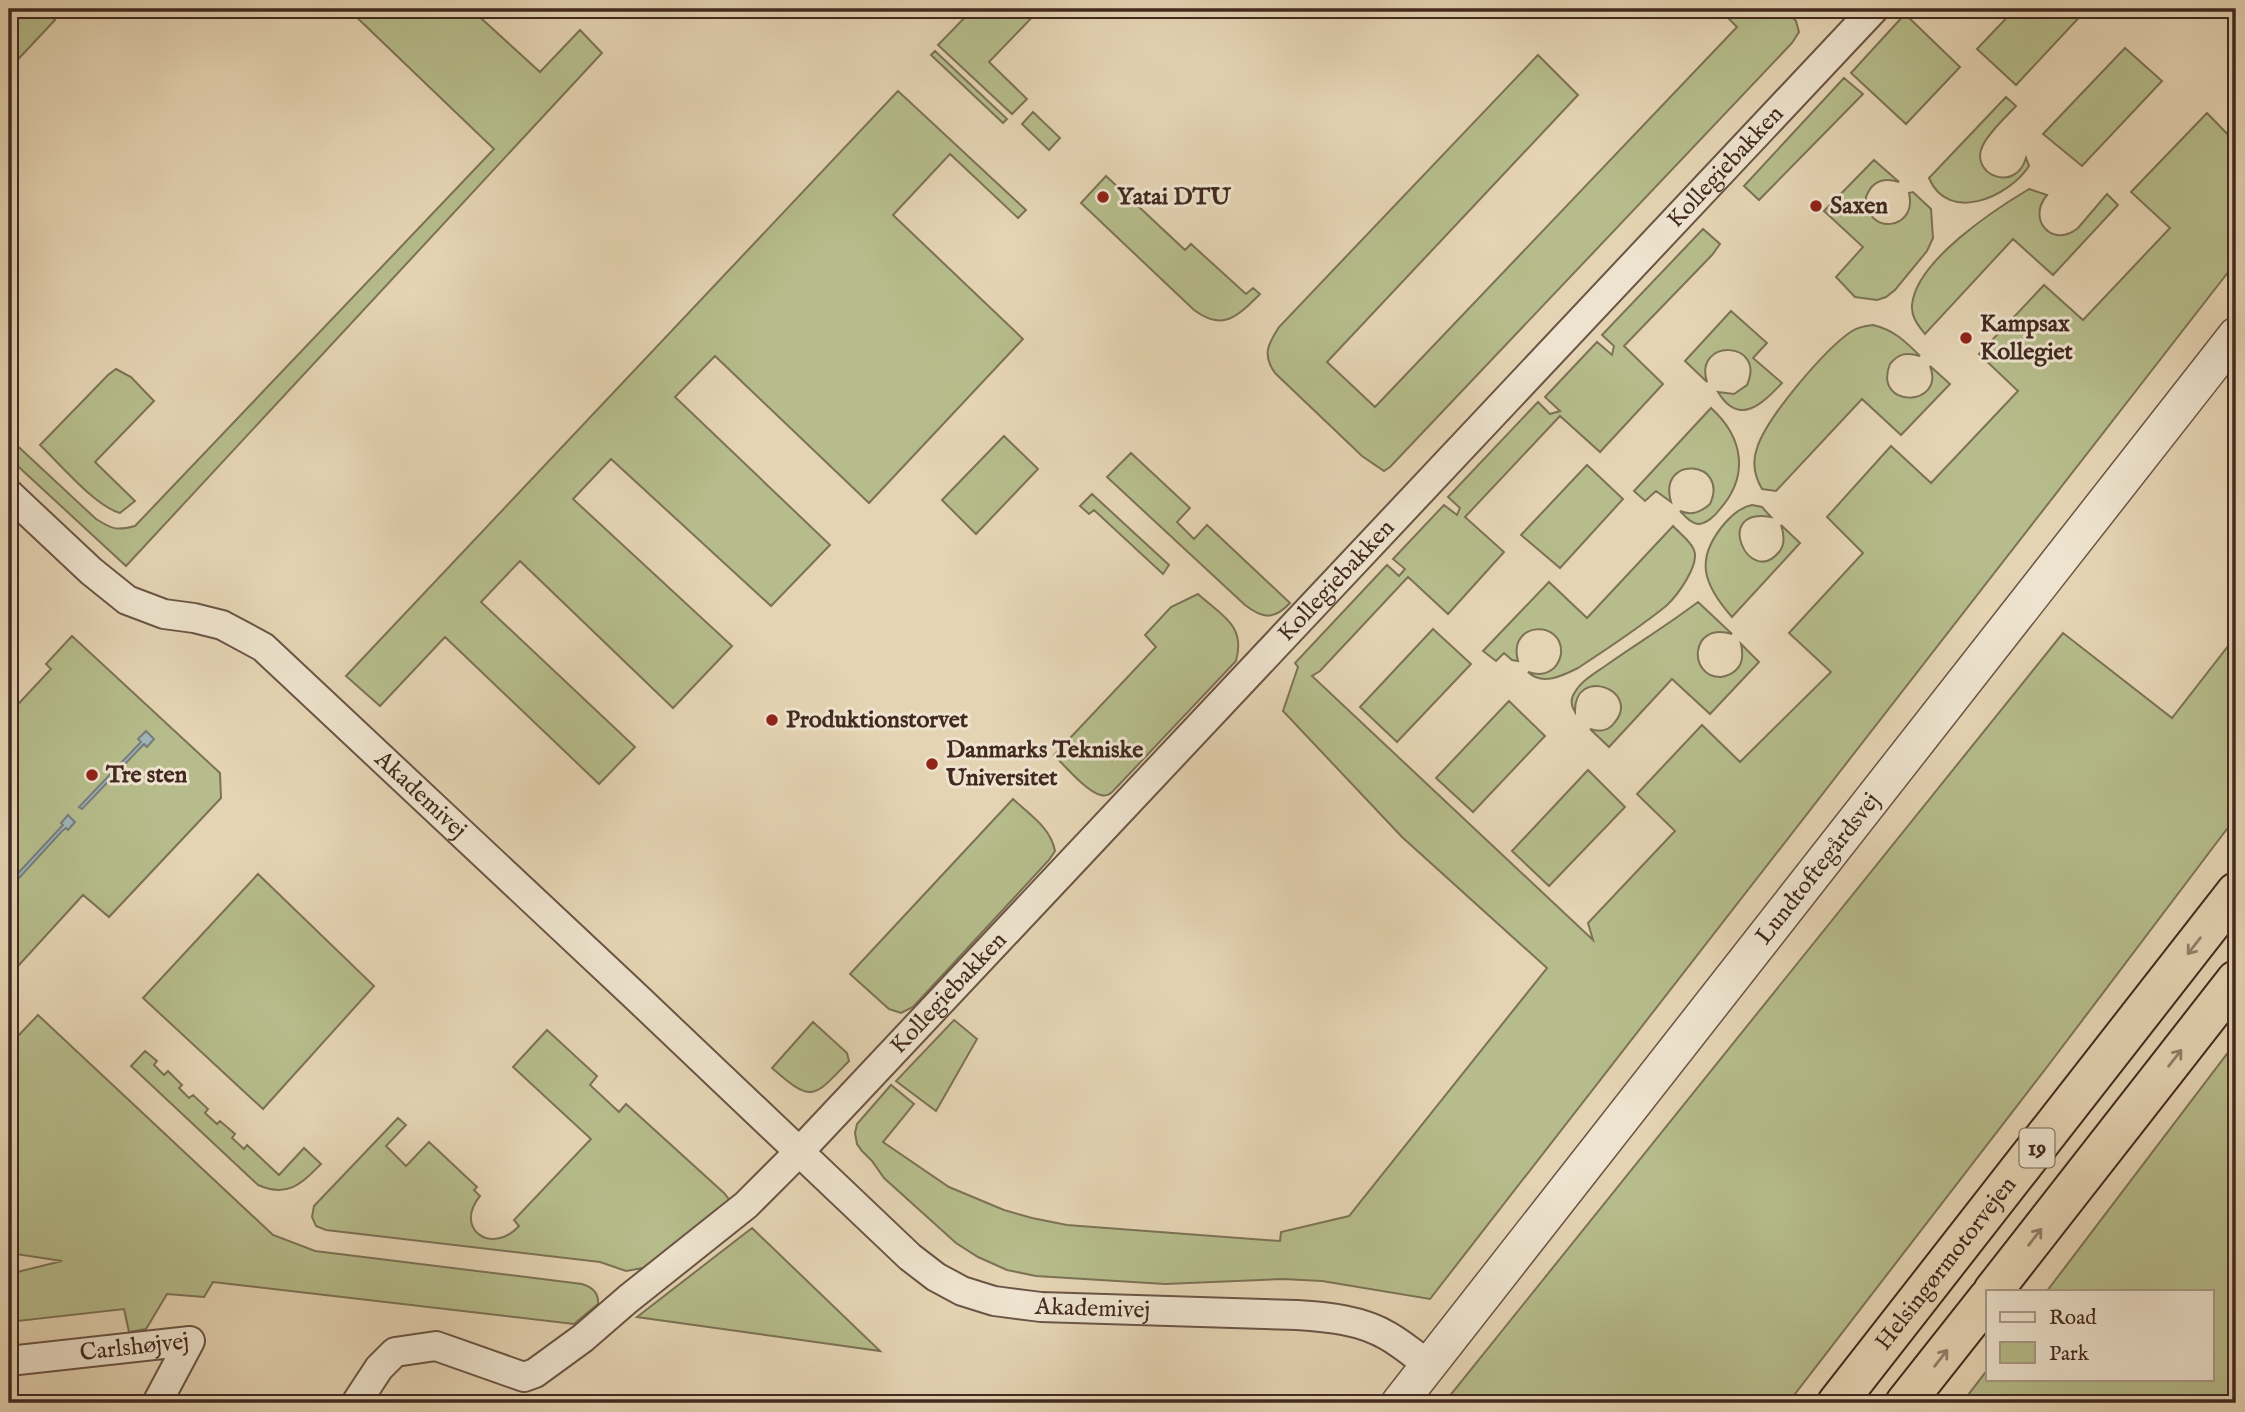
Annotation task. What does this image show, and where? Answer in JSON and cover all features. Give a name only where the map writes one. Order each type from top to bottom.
[{"type":"highway","name":"Helsingørmotorvejen","points":[[1836,1403],[2236,892]]},
{"type":"highway","name":"19","points":[[1994,1290],[2236,980]]},
{"type":"highway","points":[[1905,1403],[1986,1301]]},
{"type":"street","name":"Kollegiebakken","points":[[799,1152],[1874,9]]},
{"type":"street","name":"Lundtoftegårdsvej","points":[[1399,1403],[2236,335]]},
{"type":"street","name":"Akademivej","points":[[9,494],[90,571],[127,600],[164,614],[222,625],[263,647],[909,1256],[936,1277],[962,1292],[994,1301],[1041,1307],[1333,1318],[1363,1325],[1388,1336],[1429,1365]]},
{"type":"street","points":[[356,1403],[379,1368],[395,1352],[436,1346],[524,1377],[535,1374],[746,1205],[799,1152]]},
{"type":"street","name":"Carlshøjvej","points":[[9,1361],[190,1341],[158,1403]]},
{"type":"green space","points":[[9,9],[43,9],[55,20],[9,69]]},
{"type":"green space","points":[[348,9],[471,9],[540,72],[580,30],[602,53],[126,566],[9,458],[9,438],[96,519],[114,528],[135,526],[494,149]]},
{"type":"green space","points":[[973,9],[1040,9],[989,62],[1027,99],[1012,114],[938,45]]},
{"type":"green space","points":[[1726,9],[1784,9],[1796,21],[1799,32],[1792,43],[1390,467],[1384,471],[1362,456],[1275,373],[1269,361],[1268,350],[1279,327],[1538,55],[1578,95],[1327,362],[1375,407],[1737,27],[1723,13]]},
{"type":"green space","points":[[2015,9],[2087,9],[2016,85],[1977,49]]},
{"type":"green space","points":[[1905,14],[1960,67],[1906,124],[1851,73]]},
{"type":"green space","points":[[2125,48],[2162,81],[2082,166],[2043,134]]},
{"type":"green space","points":[[935,51],[1007,119],[1003,123],[931,55]]},
{"type":"green space","points":[[1844,78],[1863,94],[1759,200],[1744,186]]},
{"type":"green space","points":[[898,91],[1026,210],[1018,218],[950,154],[893,215],[1023,339],[869,503],[715,356],[675,397],[830,545],[771,606],[611,459],[573,499],[732,646],[673,708],[520,561],[481,602],[635,747],[599,784],[445,637],[380,706],[346,676]]},
{"type":"green space","points":[[2006,97],[2016,106],[1983,145],[1980,155],[1982,164],[1987,171],[2004,178],[2013,176],[2026,158],[2029,166],[2020,177],[1994,196],[1964,203],[1950,200],[1938,192],[1929,178]]},
{"type":"green space","points":[[1033,112],[1060,138],[1049,150],[1022,124]]},
{"type":"green space","points":[[2207,113],[2236,143],[2236,262],[1430,1299],[1322,1281],[1283,1279],[1165,1284],[1036,1276],[1007,1270],[956,1243],[884,1178],[862,1151],[857,1144],[857,1124],[891,1085],[914,1104],[883,1142],[949,1187],[1004,1210],[1067,1225],[1280,1241],[1281,1232],[1349,1216],[1547,968],[1402,837],[1283,711],[1298,667],[1295,663],[1387,565],[1399,576],[1405,569],[1393,559],[1444,505],[1457,515],[1460,508],[1448,497],[1538,402],[1550,414],[1560,411],[1545,397],[1597,342],[1612,355],[1614,346],[1602,335],[1703,229],[1720,244],[1624,346],[1663,384],[1600,452],[1560,416],[1465,517],[1504,552],[1448,614],[1408,577],[1320,671],[1312,676],[1593,940],[1588,923],[1675,831],[1637,794],[1702,725],[1740,762],[1831,672],[1789,633],[1863,553],[1827,517],[1891,446],[1931,483],[2018,391],[1979,354],[2044,285],[2083,320],[2170,228],[2131,192]]},
{"type":"green space","points":[[1874,160],[1899,182],[1883,180],[1871,187],[1866,197],[1868,210],[1874,218],[1890,224],[1899,221],[1906,215],[1910,206],[1909,193],[1913,192],[1931,209],[1933,238],[1927,251],[1895,290],[1877,300],[1855,297],[1836,277],[1863,247],[1824,211]]},
{"type":"green space","points":[[1106,176],[1185,250],[1191,244],[1246,294],[1253,288],[1260,294],[1237,315],[1222,320],[1204,317],[1194,310],[1081,203]]},
{"type":"green space","points":[[2029,189],[2047,195],[2041,204],[2041,222],[2045,229],[2060,235],[2069,234],[2078,228],[2107,194],[2118,205],[2053,275],[2013,239],[1925,334],[1914,317],[1912,305],[1917,288],[1927,271],[1959,238]]},
{"type":"green space","points":[[1731,311],[1767,343],[1753,358],[1782,383],[1767,398],[1742,410],[1726,403],[1718,392],[1734,394],[1747,385],[1750,370],[1747,359],[1729,350],[1719,352],[1710,358],[1706,368],[1707,382],[1685,361]]},
{"type":"green space","points":[[1873,325],[1893,333],[1920,356],[1904,354],[1890,364],[1887,379],[1891,389],[1909,398],[1920,396],[1928,390],[1932,380],[1930,366],[1950,384],[1901,435],[1862,399],[1776,491],[1762,489],[1756,474],[1755,459],[1757,448],[1772,419],[1827,353],[1852,331]]},
{"type":"green space","points":[[116,369],[131,377],[154,401],[95,462],[135,501],[120,513],[89,493],[40,445]]},
{"type":"green space","points":[[1711,408],[1722,420],[1736,444],[1739,470],[1735,484],[1720,509],[1710,519],[1698,524],[1690,521],[1680,511],[1696,512],[1710,504],[1713,489],[1710,478],[1703,471],[1693,468],[1682,470],[1674,476],[1669,486],[1671,502],[1656,491],[1645,501],[1634,491]]},
{"type":"green space","points":[[1004,436],[1038,469],[976,534],[942,500]]},
{"type":"green space","points":[[1131,453],[1190,508],[1177,522],[1194,539],[1207,525],[1290,603],[1279,612],[1268,616],[1251,610],[1107,477]]},
{"type":"green space","points":[[1587,465],[1623,499],[1560,568],[1521,535]]},
{"type":"green space","points":[[1092,494],[1169,565],[1163,574],[1094,510],[1089,514],[1080,506]]},
{"type":"green space","points":[[1752,505],[1762,507],[1771,517],[1753,517],[1743,523],[1740,533],[1748,554],[1757,561],[1768,561],[1779,552],[1784,542],[1781,525],[1800,543],[1732,617],[1714,593],[1706,571],[1706,560],[1715,536],[1725,523],[1737,511]]},
{"type":"green space","points":[[1673,526],[1694,550],[1691,572],[1666,606],[1589,661],[1559,676],[1546,679],[1534,676],[1528,672],[1548,672],[1557,665],[1561,654],[1560,643],[1554,635],[1546,630],[1536,629],[1520,638],[1517,648],[1518,661],[1512,660],[1504,653],[1496,661],[1483,651],[1549,582],[1587,618]]},
{"type":"green space","points":[[1198,594],[1223,615],[1235,630],[1238,638],[1236,661],[1109,795],[1096,793],[1076,778],[1054,755],[1156,647],[1145,635],[1171,607]]},
{"type":"green space","points":[[1698,602],[1732,634],[1718,632],[1708,635],[1701,642],[1698,651],[1703,669],[1710,675],[1721,677],[1733,673],[1742,661],[1741,644],[1759,662],[1710,714],[1672,679],[1609,747],[1590,729],[1604,730],[1613,725],[1621,710],[1620,700],[1614,692],[1594,686],[1584,689],[1577,698],[1575,712],[1572,697],[1575,692],[1590,677]]},
{"type":"green space","points":[[1433,629],[1471,664],[1397,742],[1360,707]]},
{"type":"green space","points":[[2063,633],[2172,718],[2236,636],[2236,817],[1788,1403],[1444,1403]]},
{"type":"green space","points":[[72,636],[220,773],[221,798],[109,917],[83,895],[9,976],[9,714],[51,669],[46,664]]},
{"type":"green space","points":[[1509,701],[1545,736],[1473,812],[1436,778]]},
{"type":"green space","points":[[1588,770],[1625,807],[1549,886],[1512,851]]},
{"type":"green space","points":[[1013,799],[1044,828],[1055,851],[913,1007],[901,1013],[889,1009],[850,974]]},
{"type":"green space","points":[[258,874],[374,986],[263,1109],[143,998]]},
{"type":"green space","points":[[38,1015],[273,1235],[315,1251],[582,1284],[594,1291],[598,1304],[574,1324],[213,1282],[204,1297],[167,1294],[146,1329],[129,1332],[124,1309],[9,1322],[9,1274],[62,1261],[9,1253],[9,1032],[16,1038]]},
{"type":"green space","points":[[954,1020],[977,1039],[936,1111],[896,1081]]},
{"type":"green space","points":[[813,1022],[847,1053],[849,1061],[828,1083],[812,1092],[796,1087],[772,1068]]},
{"type":"green space","points":[[547,1030],[597,1076],[590,1085],[619,1112],[626,1104],[732,1203],[649,1267],[626,1271],[600,1262],[326,1230],[316,1226],[312,1217],[314,1206],[398,1118],[406,1125],[386,1146],[406,1166],[429,1142],[477,1187],[474,1190],[480,1196],[473,1208],[471,1219],[473,1228],[479,1235],[498,1239],[519,1226],[514,1220],[591,1139],[513,1067]]},
{"type":"green space","points":[[2236,1042],[2236,1403],[1962,1403],[1986,1372],[1986,1380],[2214,1380],[2214,1290],[2048,1290]]},
{"type":"green space","points":[[145,1051],[157,1061],[154,1065],[164,1075],[168,1071],[182,1085],[179,1088],[189,1098],[193,1095],[208,1109],[205,1113],[217,1124],[220,1121],[235,1134],[232,1138],[244,1149],[247,1145],[279,1175],[304,1148],[321,1164],[293,1187],[278,1190],[258,1185],[131,1066]]},
{"type":"green space","points":[[752,1228],[880,1351],[637,1317]]},
{"type":"water","points":[[146,731],[154,739],[147,747],[144,744],[82,809],[79,807],[141,742],[138,739]]},
{"type":"water","points":[[68,815],[75,822],[68,830],[66,828],[62,831],[9,889],[9,883],[63,825],[61,823]]},
{"type":"place","name":"Yatai DTU","points":[[1103,197]]},
{"type":"place","name":"Saxen","points":[[1816,206]]},
{"type":"place","name":"Kampsax Kollegiet","points":[[1966,338]]},
{"type":"place","name":"Produktionstorvet","points":[[772,720]]},
{"type":"place","name":"Danmarks Tekniske Universitet","points":[[932,764]]},
{"type":"place","name":"Tre sten","points":[[92,775]]}]
